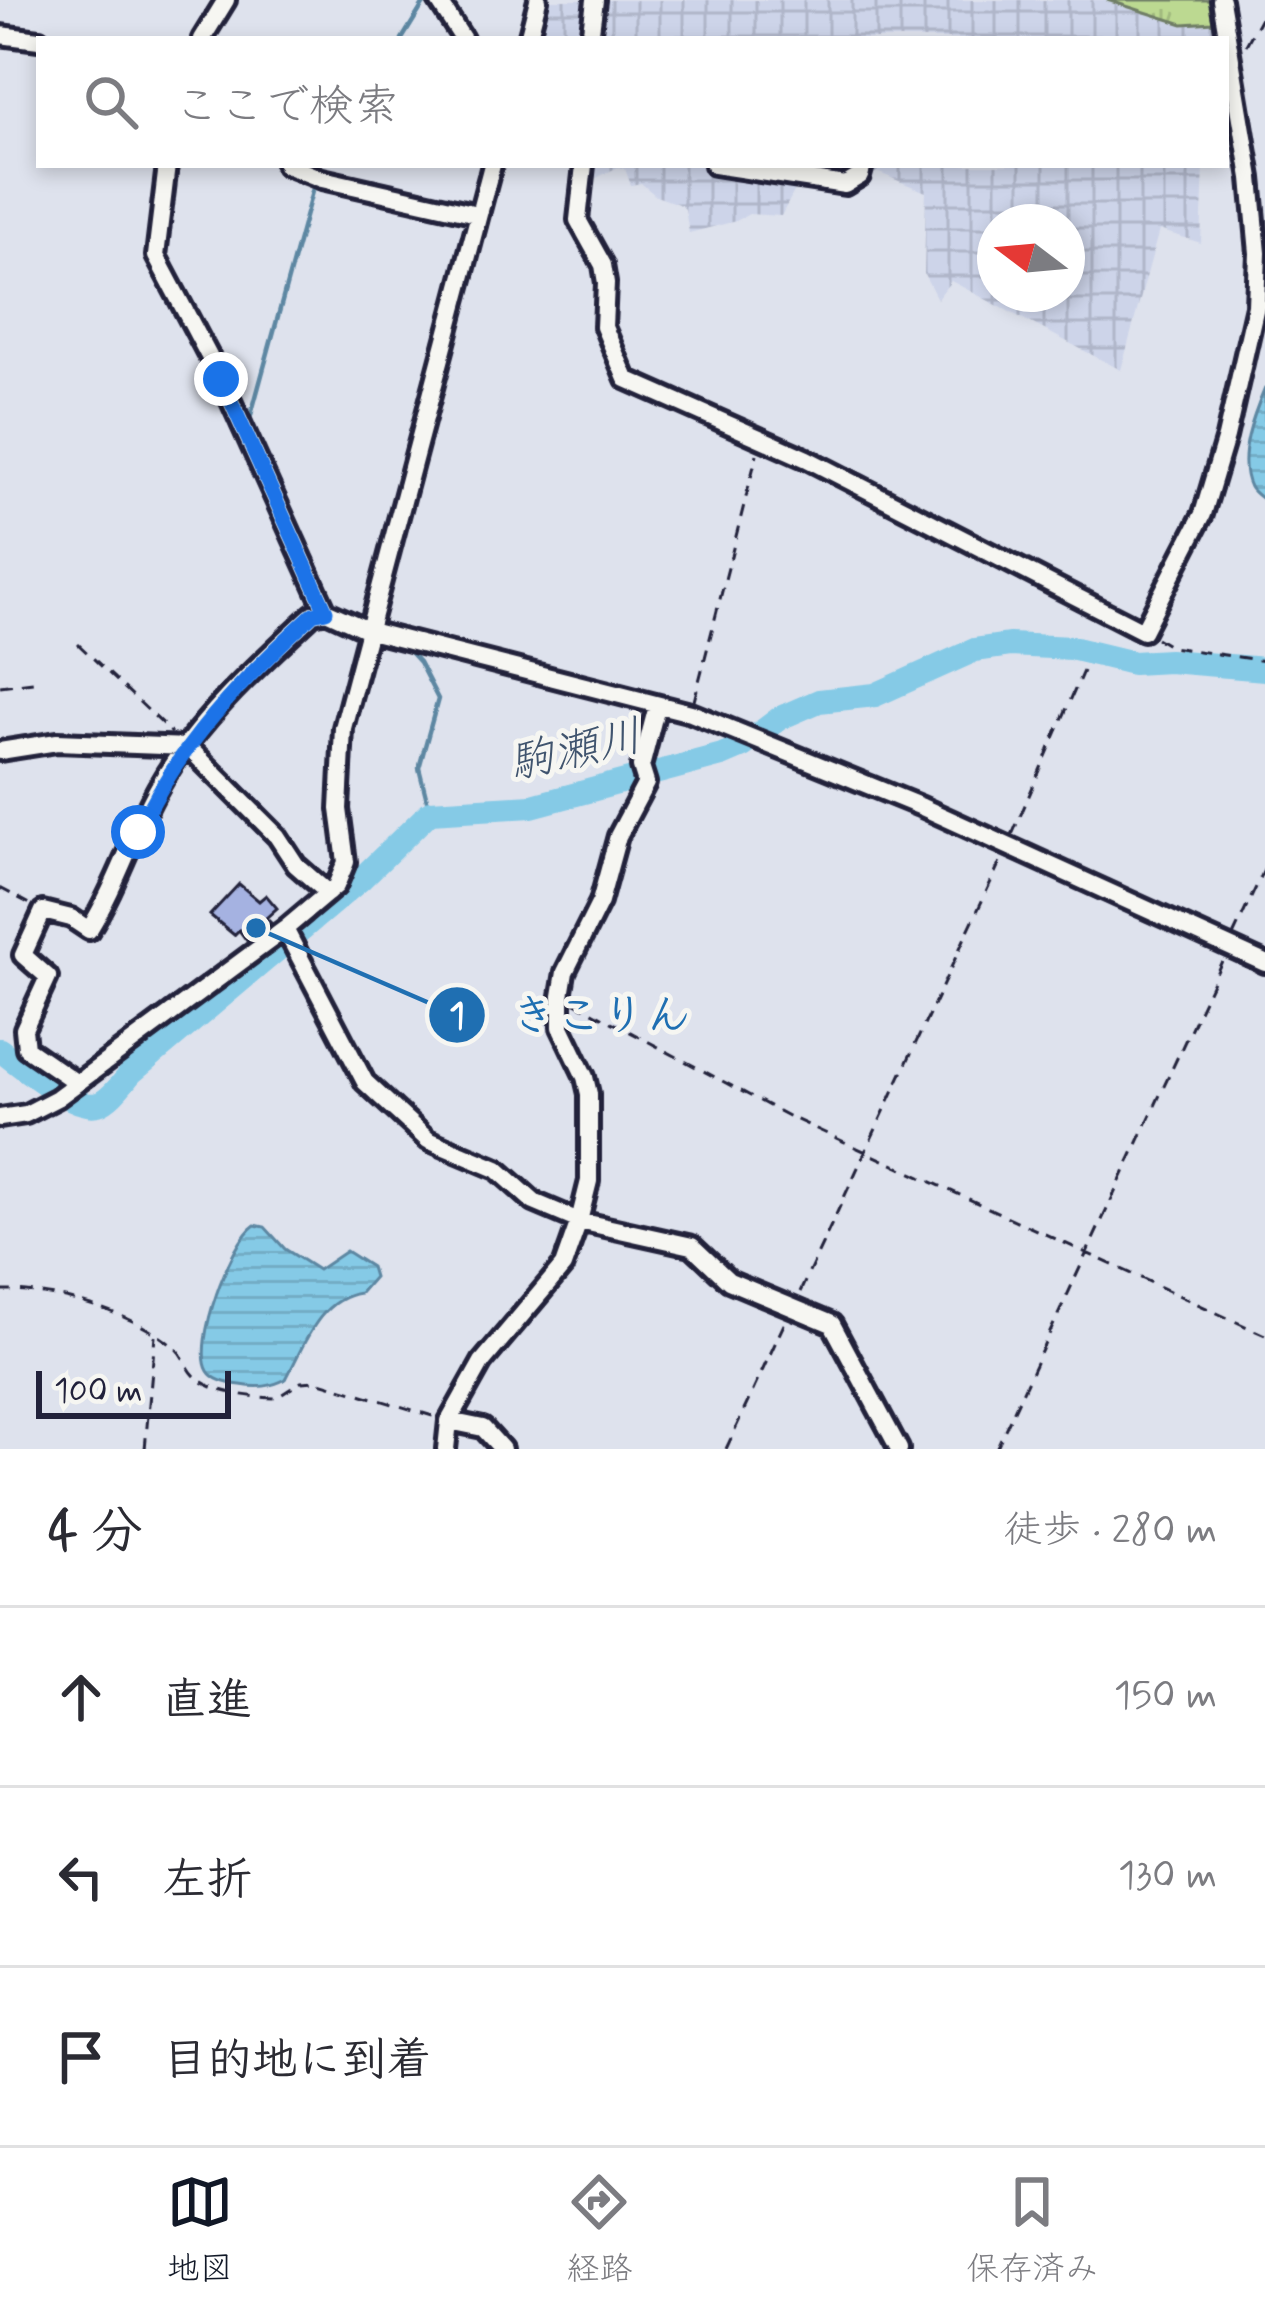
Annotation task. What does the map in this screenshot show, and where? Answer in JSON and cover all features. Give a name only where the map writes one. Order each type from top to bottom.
[{"type":"street","points":[[204,36],[226,0]]},
{"type":"street","points":[[438,0],[461,36]]},
{"type":"street","points":[[529,36],[538,0]]},
{"type":"street","points":[[590,36],[595,0]]},
{"type":"street","points":[[1221,0],[1229,36]]},
{"type":"street","points":[[0,35],[36,40]]},
{"type":"street","points":[[584,168],[578,220],[603,265],[604,327],[626,379],[807,459],[1144,631],[1203,514],[1256,306],[1258,253],[1252,178],[1229,37]]},
{"type":"street","points":[[167,168],[156,256],[221,379],[326,611]]},
{"type":"street","points":[[294,168],[322,179],[477,214]]},
{"type":"street","points":[[0,1118],[26,1114],[68,1089],[286,929],[342,877],[346,862],[338,769],[343,728],[491,168]]},
{"type":"street","points":[[734,168],[845,185],[860,176],[862,168]]},
{"type":"street","points":[[68,1089],[26,1048],[23,1029],[48,977],[23,955],[44,911],[71,918],[89,930],[115,888],[159,785],[250,673],[313,614],[326,611],[370,631],[691,713],[1007,846],[1265,962]]},
{"type":"street","points":[[446,1449],[449,1421],[482,1362],[563,1266],[579,1221],[590,1167],[589,1094],[561,1028],[562,996],[566,972],[600,902],[618,836],[644,775],[657,706]]},
{"type":"street","points":[[0,751],[57,742],[188,747],[277,836],[296,865],[328,893]]},
{"type":"street","points":[[286,929],[365,1082],[428,1140],[497,1169],[534,1202],[579,1221],[692,1246],[730,1280],[832,1324],[899,1449]]},
{"type":"street","points":[[449,1421],[483,1428],[502,1449]]},
{"type":"path","points":[[1234,60],[1265,10]]},
{"type":"path","points":[[691,713],[761,441]]},
{"type":"path","points":[[1144,631],[1171,647],[1265,661]]},
{"type":"path","points":[[78,644],[188,747]]},
{"type":"path","points":[[865,1150],[1083,671]]},
{"type":"path","points":[[0,686],[33,682]]},
{"type":"path","points":[[996,1449],[1265,868]]},
{"type":"path","points":[[0,888],[44,911]]},
{"type":"path","points":[[562,996],[788,1117],[1265,1335]]},
{"type":"path","points":[[0,1291],[61,1295],[155,1335],[178,1349],[196,1378],[224,1390],[276,1397],[301,1382],[317,1381],[449,1421]]},
{"type":"path","points":[[145,1449],[155,1335]]},
{"type":"shaded area","points":[[546,0],[1107,0],[1183,24],[1213,22],[1215,36],[536,36]]},
{"type":"shaded area","points":[[595,168],[616,168],[594,179]]},
{"type":"shaded area","points":[[622,168],[1204,168],[1201,243],[1159,230],[1121,370],[1010,312],[1085,312],[1085,204],[977,204],[977,295],[951,281],[937,299],[924,274],[926,192],[877,172],[866,179],[797,186],[781,216],[749,214],[689,233],[681,205],[656,196],[641,183],[631,185]]},
{"type":"green space","points":[[1107,0],[1209,0],[1213,22],[1183,24]]},
{"type":"water","points":[[1265,388],[1265,501],[1250,487],[1245,463],[1248,436]]},
{"type":"water","points":[[255,1225],[265,1227],[285,1249],[318,1270],[346,1251],[371,1267],[374,1277],[360,1293],[333,1304],[323,1314],[286,1379],[259,1387],[218,1380],[208,1371],[204,1358],[216,1294],[235,1251]]},
{"type":"building","points":[[239,884],[259,901],[266,895],[277,908],[266,918],[271,923],[247,941],[239,930],[234,935],[210,915]]},
{"type":"waterway","points":[[404,36],[426,0]]},
{"type":"waterway","points":[[248,426],[313,188]]},
{"type":"waterway","points":[[277,484],[314,566]]},
{"type":"waterway","name":"駒瀬川","points":[[0,1050],[75,1101],[103,1102],[132,1072],[362,878],[430,812],[532,806],[722,755],[743,746],[780,718],[819,701],[875,695],[975,650],[1010,645],[1071,648],[1133,663],[1169,661],[1265,669]]},
{"type":"waterway","points":[[406,648],[438,699],[419,768],[430,812]]},
{"type":"place","name":"きこりん","points":[[256,928]]},
{"type":"route","points":[[138,832],[159,785],[250,673],[313,614],[326,611],[221,379]]}]
